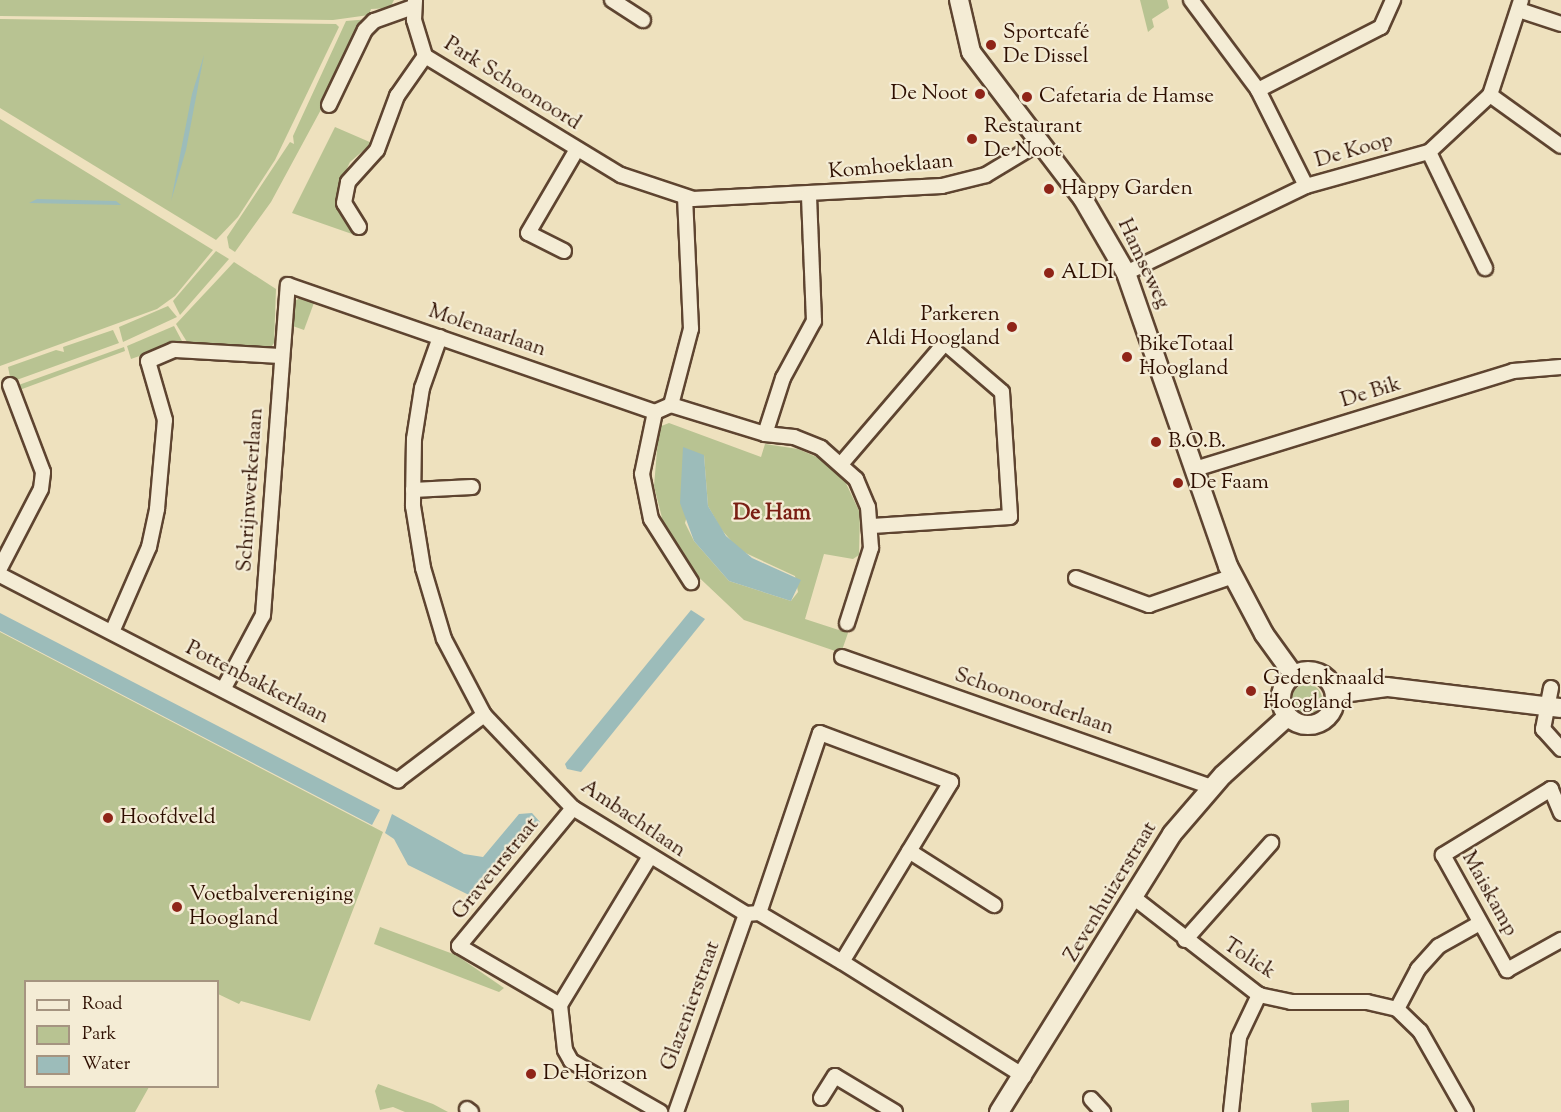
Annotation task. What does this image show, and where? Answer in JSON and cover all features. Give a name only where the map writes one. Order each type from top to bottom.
[{"type":"street","points":[[612,0],[643,20]]},
{"type":"street","name":"Hamseweg","points":[[959,0],[971,52],[1092,213],[1126,273],[1233,576],[1264,634],[1293,675]]},
{"type":"street","points":[[1191,0],[1258,90],[1306,186]]},
{"type":"street","points":[[1258,90],[1381,27],[1393,0]]},
{"type":"street","points":[[329,105],[365,30],[374,21],[414,4],[425,56],[397,96],[377,150],[348,182],[344,203],[359,227]]},
{"type":"street","points":[[1520,5],[1561,24]]},
{"type":"street","name":"De Koop","points":[[1126,273],[1306,186],[1429,152],[1490,94],[1520,5]]},
{"type":"street","name":"Park Schoonoord","points":[[425,56],[638,184],[685,198]]},
{"type":"street","points":[[1490,94],[1561,146]]},
{"type":"street","name":"Komhoeklaan","points":[[685,198],[809,195],[961,182],[998,170],[1039,142]]},
{"type":"street","name":"Park Schoonoord","points":[[564,251],[528,233],[577,149]]},
{"type":"street","points":[[1429,152],[1485,268]]},
{"type":"street","name":"Komhoeklaan","points":[[765,434],[783,378],[814,321],[809,195]]},
{"type":"street","points":[[670,405],[691,329],[685,198]]},
{"type":"street","name":"Molenaarlaan","points":[[288,285],[655,412]]},
{"type":"street","name":"Schrijnwerkerlaan","points":[[224,688],[262,615],[288,285]]},
{"type":"street","name":"Ambachtlaan","points":[[440,337],[421,398],[414,439],[413,490],[423,568],[444,639],[483,715],[573,808],[649,858],[842,962],[1024,1076]]},
{"type":"street","points":[[842,463],[945,343],[1002,392],[1011,517],[872,526]]},
{"type":"street","points":[[112,632],[149,547],[158,509],[165,420],[148,361],[174,350],[282,356]]},
{"type":"street","name":"De Bik","points":[[1194,469],[1513,371],[1561,367]]},
{"type":"street","points":[[0,568],[41,489],[43,472],[10,385]]},
{"type":"street","points":[[692,582],[648,508],[642,474],[655,412],[670,405],[765,434],[794,437],[842,463],[856,478],[872,526],[871,548],[847,623]]},
{"type":"street","points":[[413,490],[472,487]]},
{"type":"street","name":"Pottenbakkerlaan","points":[[0,575],[224,688],[398,780],[483,715]]},
{"type":"street","points":[[1076,578],[1149,605],[1233,576]]},
{"type":"street","name":"Schoonoorderlaan","points":[[842,657],[1212,787]]},
{"type":"street","points":[[1319,673],[1335,694],[1332,711],[1320,723],[1302,725],[1287,717],[1280,694],[1293,675],[1319,673]]},
{"type":"street","points":[[1335,694],[1388,687],[1554,701],[1544,729],[1561,748]]},
{"type":"street","name":"Zevenhuizerstraat","points":[[999,1112],[1024,1076],[1172,834],[1212,787],[1287,717]]},
{"type":"street","name":"Glazenierstraat","points":[[676,1112],[820,733],[951,782],[909,851]]},
{"type":"street","name":"Maiskamp","points":[[1561,813],[1551,789],[1443,855],[1506,970],[1561,940]]},
{"type":"street","name":"Graveurstraat","points":[[560,1005],[459,946],[573,808]]},
{"type":"street","points":[[1185,940],[1271,843]]},
{"type":"street","points":[[842,962],[909,851],[994,905]]},
{"type":"street","points":[[649,858],[560,1005],[565,1050],[571,1061],[660,1112]]},
{"type":"street","name":"Tolick","points":[[1133,897],[1185,940],[1259,995],[1292,1002],[1367,1002],[1397,1009]]},
{"type":"street","points":[[1466,1112],[1420,1031],[1397,1009],[1418,969],[1439,946],[1480,923]]},
{"type":"street","points":[[1231,1112],[1239,1037],[1259,995]]},
{"type":"street","points":[[821,1098],[836,1076],[894,1112]]},
{"type":"street","points":[[1091,1099],[1103,1112]]},
{"type":"green space","points":[[0,0],[394,0],[390,8],[371,9],[369,15],[333,20],[0,16]]},
{"type":"green space","points":[[1140,0],[1167,0],[1169,8],[1152,19],[1154,27],[1148,32]]},
{"type":"green space","points":[[0,19],[336,24],[339,27],[275,160],[238,217],[216,240],[0,108]]},
{"type":"green space","points":[[370,19],[271,202],[235,252],[229,248],[227,237],[290,142],[294,144],[293,136],[346,21]]},
{"type":"green space","points":[[0,119],[213,250],[175,296],[157,309],[0,366]]},
{"type":"green space","points":[[335,127],[372,143],[350,162],[341,181],[338,199],[356,225],[352,234],[292,213]]},
{"type":"green space","points":[[216,251],[229,259],[180,315],[173,301]]},
{"type":"green space","points":[[234,262],[276,289],[274,343],[269,350],[187,342],[176,324]]},
{"type":"green space","points":[[305,296],[315,300],[304,330],[290,325],[292,302]]},
{"type":"green space","points":[[168,306],[177,317],[123,342],[119,327]]},
{"type":"green space","points":[[174,326],[182,341],[131,359],[127,346]]},
{"type":"green space","points":[[113,330],[119,343],[11,382],[8,367],[56,350],[64,352],[63,347]]},
{"type":"green space","points":[[124,347],[125,351],[14,392],[13,387]]},
{"type":"green space","points":[[669,423],[761,457],[765,444],[798,449],[819,458],[844,479],[860,513],[859,555],[853,559],[824,554],[805,619],[848,633],[841,653],[744,620],[689,568],[664,526],[654,486],[659,427]],"holes":[[[704,455],[708,506],[721,529],[739,550],[795,576],[798,592],[791,601],[729,581],[694,541],[685,523]]]},
{"type":"green space","name":"Voetbalvereniging Hoogland","points":[[0,632],[383,832],[310,1021],[241,1001],[239,1004],[219,994],[219,980],[24,980],[24,1088],[148,1088],[135,1112],[0,1112]]},
{"type":"green space","points":[[1307,684],[1318,688],[1322,699],[1318,710],[1307,714],[1296,710],[1292,699],[1296,688]]},
{"type":"green space","points":[[380,927],[456,955],[504,988],[499,992],[374,944]]},
{"type":"green space","points":[[378,1084],[433,1104],[448,1112],[405,1112],[393,1107],[380,1110],[375,1091]]},
{"type":"green space","points":[[1349,1100],[1349,1112],[1312,1112],[1311,1103]]},
{"type":"water","points":[[204,55],[186,150],[171,201],[192,94]]},
{"type":"water","points":[[37,199],[116,201],[121,205],[29,203]]},
{"type":"water","points":[[683,447],[704,455],[708,506],[726,536],[752,558],[801,580],[791,601],[729,581],[694,541],[680,503]]},
{"type":"water","points":[[691,610],[705,619],[581,772],[567,769],[565,764]]},
{"type":"water","points":[[0,613],[380,810],[372,825],[0,631]]},
{"type":"water","points":[[532,813],[540,822],[471,896],[408,865],[394,839],[385,833],[392,814],[464,854],[483,857],[519,814]]},
{"type":"place","name":"Sportcafé De Dissel","points":[[991,45]]},
{"type":"place","name":"De Noot","points":[[980,94]]},
{"type":"place","name":"Cafetaria de Hamse","points":[[1027,97]]},
{"type":"place","name":"Restaurant De Noot","points":[[972,139]]},
{"type":"place","name":"Happy Garden","points":[[1049,189]]},
{"type":"place","name":"ALDI","points":[[1049,273]]},
{"type":"place","name":"Parkeren Aldi Hoogland","points":[[1012,327]]},
{"type":"place","name":"BikeTotaal Hoogland","points":[[1127,357]]},
{"type":"place","name":"B.O.B.","points":[[1156,442]]},
{"type":"place","name":"De Faam","points":[[1178,483]]},
{"type":"place","name":"Gedenknaald Hoogland","points":[[1251,691]]},
{"type":"place","name":"Hoofdveld","points":[[108,818]]},
{"type":"place","name":"Voetbalvereniging Hoogland","points":[[177,907]]},
{"type":"place","name":"De Horizon","points":[[531,1074]]},
{"type":"district","name":"De Ham","points":[[772,515]]}]
